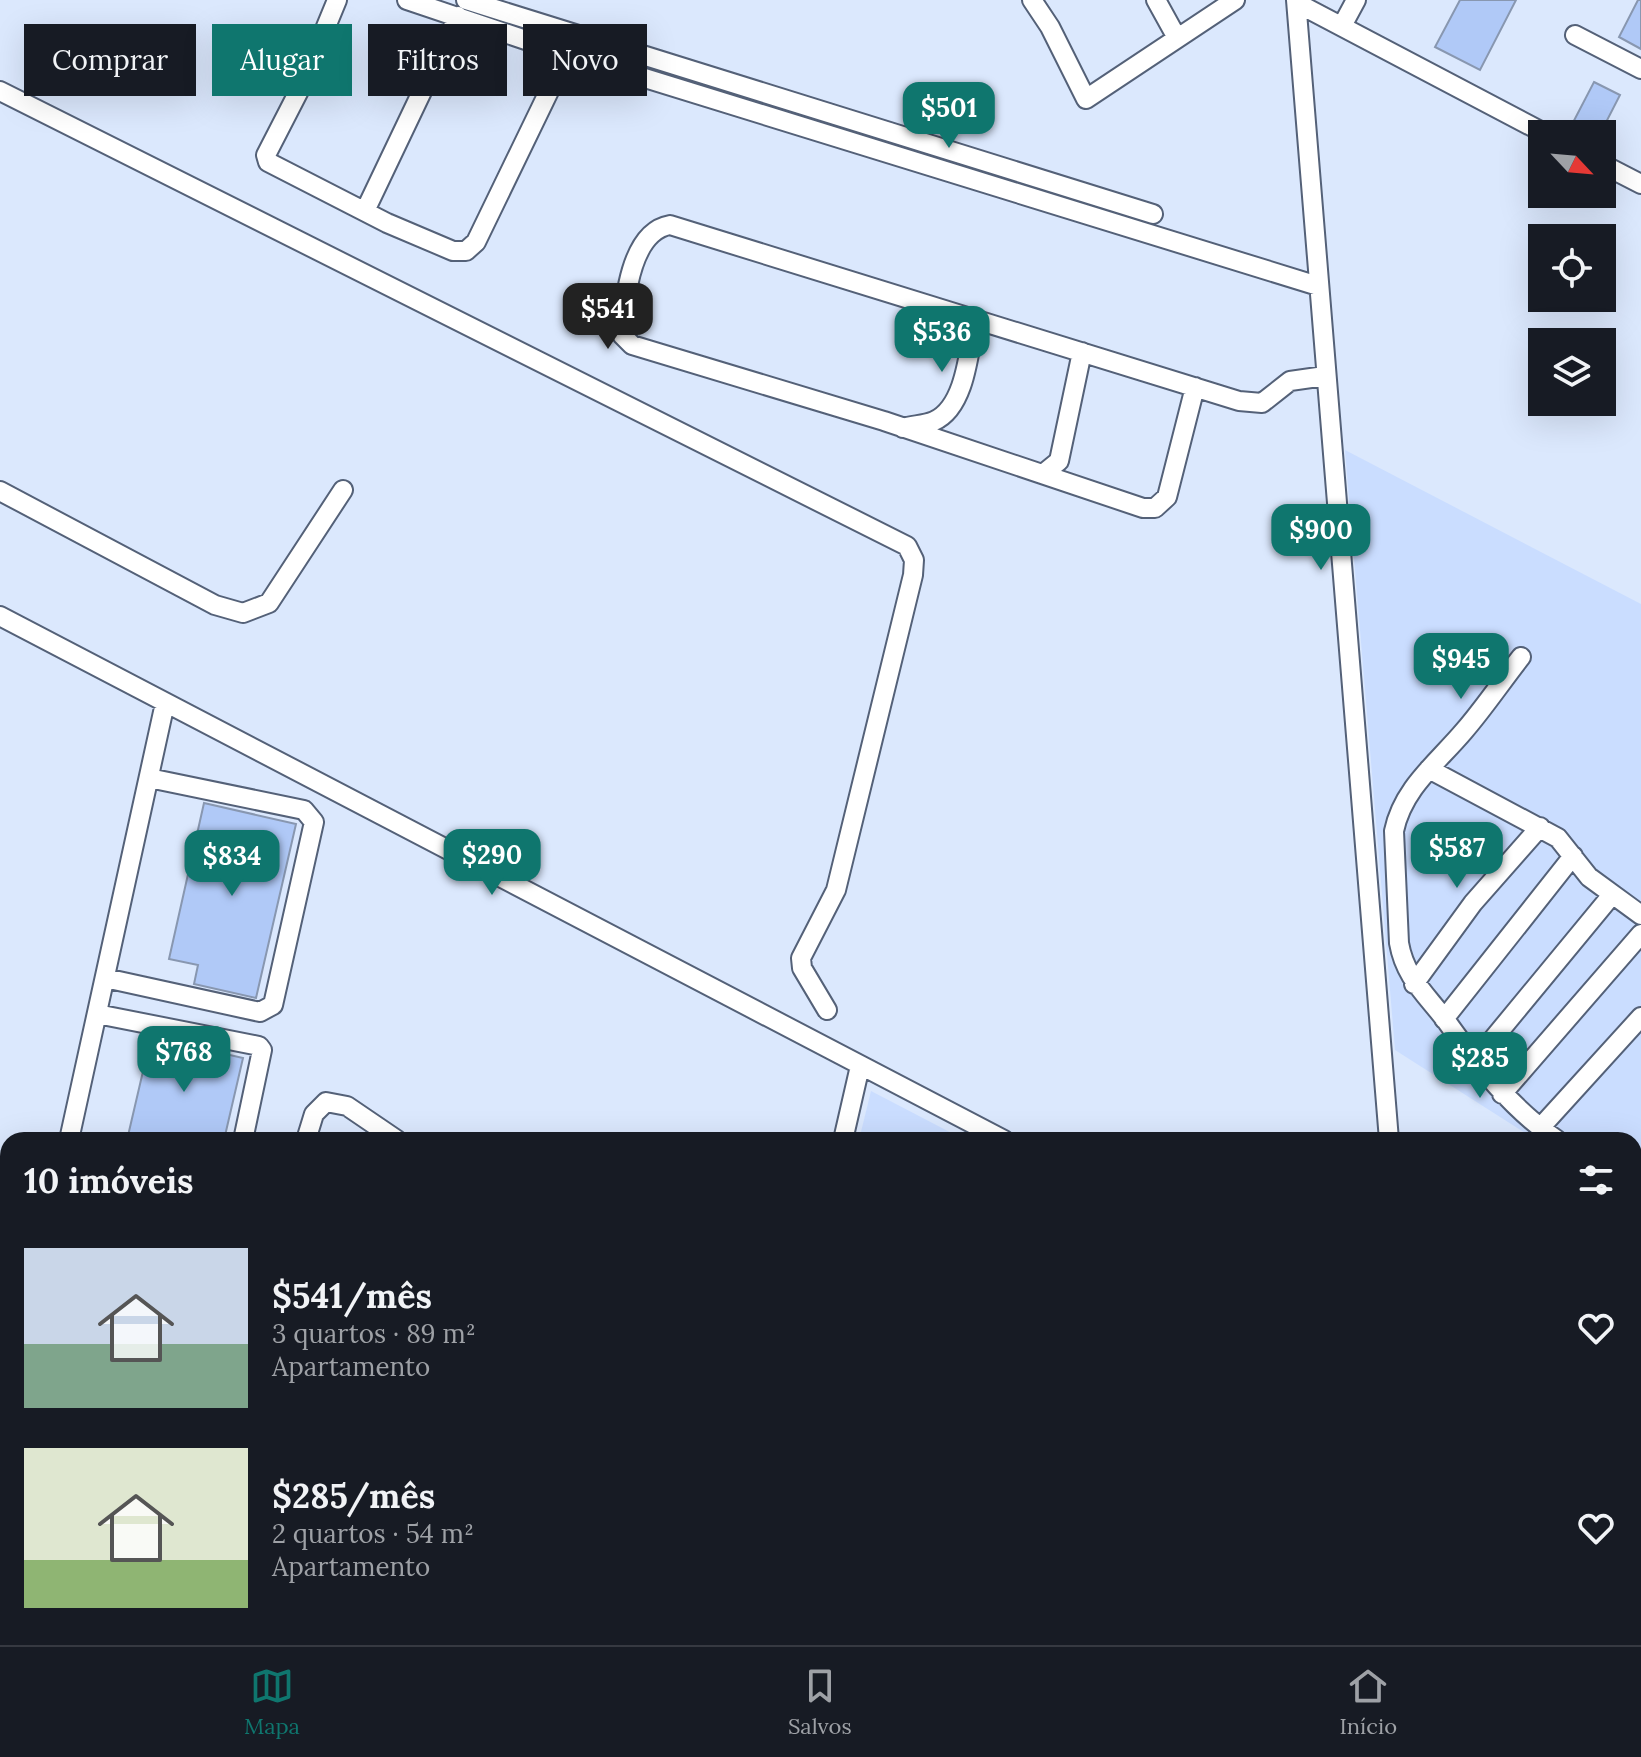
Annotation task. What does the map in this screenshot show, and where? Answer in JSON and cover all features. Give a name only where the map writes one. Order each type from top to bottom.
[{"type":"street","points":[[337,0],[302,85],[266,155],[273,167],[427,241],[453,251],[466,251],[476,242],[547,96]]},
{"type":"street","points":[[407,0],[462,8],[1153,214]]},
{"type":"street","points":[[1032,0],[1050,27],[1086,99],[1235,0]]},
{"type":"street","points":[[1156,0],[1177,38]]},
{"type":"street","points":[[1342,26],[1356,0]]},
{"type":"street","points":[[1297,2],[1528,124]]},
{"type":"street","points":[[1297,2],[1388,1132]]},
{"type":"street","points":[[365,211],[462,8]]},
{"type":"street","points":[[462,8],[523,35]]},
{"type":"street","points":[[1575,35],[1641,69]]},
{"type":"street","points":[[647,79],[1318,286]]},
{"type":"street","points":[[0,91],[907,546],[914,560],[913,575],[836,890],[801,958],[802,968],[827,1010]]},
{"type":"street","points":[[1616,171],[1641,184]]},
{"type":"street","points":[[1195,387],[1167,497],[1155,508],[1143,508],[903,428],[632,345],[622,335],[624,303],[639,255],[650,234],[670,225],[1082,352],[1195,387],[1239,401],[1262,403],[1290,381],[1325,376]]},
{"type":"street","points":[[903,428],[935,421],[948,409],[962,382],[975,319]]},
{"type":"street","points":[[1043,474],[1059,461],[1082,352]]},
{"type":"street","points":[[0,491],[215,605],[243,613],[269,603],[343,490]]},
{"type":"street","points":[[0,616],[988,1132]]},
{"type":"street","points":[[1521,657],[1475,718],[1406,798],[1394,831],[1399,943],[1401,960],[1414,984],[1444,1019],[1474,1062],[1502,1094],[1546,1132]]},
{"type":"street","points":[[71,1132],[165,703]]},
{"type":"street","points":[[1429,769],[1558,838],[1589,877],[1641,915]]},
{"type":"street","points":[[105,978],[260,1012],[273,1005],[314,822],[304,810],[149,778]]},
{"type":"street","points":[[1414,984],[1473,903],[1540,827]]},
{"type":"street","points":[[1444,1019],[1573,856]]},
{"type":"street","points":[[1474,1062],[1611,896]]},
{"type":"street","points":[[1502,1094],[1641,934]]},
{"type":"street","points":[[97,1014],[259,1046],[262,1050],[245,1132]]},
{"type":"street","points":[[1540,1128],[1641,1017]]},
{"type":"street","points":[[845,1132],[860,1066]]},
{"type":"street","points":[[308,1132],[314,1114],[326,1102],[347,1106],[385,1132]]},
{"type":"shaded area","points":[[1345,450],[1641,604],[1641,1132],[1523,1132],[1395,1050]]},
{"type":"shaded area","points":[[871,1091],[950,1132],[861,1132]]},
{"type":"building","points":[[1460,0],[1516,0],[1480,70],[1435,47]]},
{"type":"building","points":[[1638,0],[1641,0],[1641,49],[1619,37]]},
{"type":"building","points":[[1594,82],[1620,95],[1607,120],[1574,120]]},
{"type":"building","points":[[204,803],[296,824],[256,998],[194,984],[198,965],[169,959]]},
{"type":"building","points":[[151,1037],[243,1058],[226,1132],[129,1132]]}]
